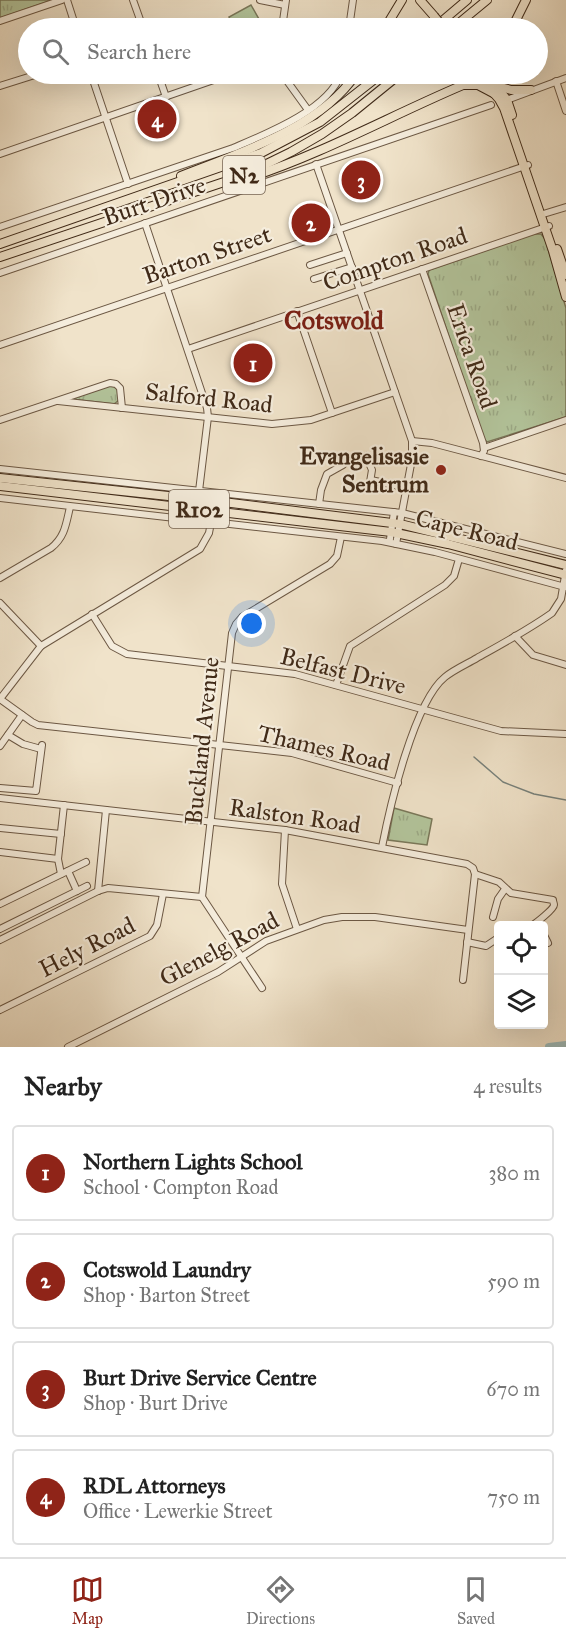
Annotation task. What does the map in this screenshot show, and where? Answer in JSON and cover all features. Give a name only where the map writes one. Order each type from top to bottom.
[{"type":"highway","points":[[391,18],[402,0]]},
{"type":"highway","points":[[396,11],[407,0]]},
{"type":"highway","points":[[446,18],[467,0]]},
{"type":"highway","points":[[465,18],[487,0]]},
{"type":"highway","points":[[517,18],[526,0]]},
{"type":"highway","points":[[111,206],[246,150],[289,129],[334,100],[349,84]]},
{"type":"highway","name":"N2","points":[[0,244],[237,163],[268,150],[320,122],[369,84]]},
{"type":"highway","name":"N2","points":[[0,257],[230,181],[283,156],[322,134],[388,84]]},
{"type":"highway","points":[[230,181],[237,181],[274,169],[463,85],[478,85],[495,90]]},
{"type":"main road","points":[[420,0],[436,18]]},
{"type":"main road","points":[[488,84],[495,90],[531,90]]},
{"type":"main road","points":[[492,84],[504,102],[543,214],[566,297]]},
{"type":"main road","points":[[546,227],[566,275]]},
{"type":"main road","name":"Cape Road","points":[[0,478],[215,501],[394,530],[566,567]]},
{"type":"main road","name":"Cape Road","points":[[0,486],[394,530],[566,575]]},
{"type":"street","points":[[0,21],[64,0],[72,18]]},
{"type":"street","points":[[133,0],[139,18]]},
{"type":"street","points":[[260,0],[285,2],[283,18]]},
{"type":"street","points":[[350,18],[353,0]]},
{"type":"street","points":[[548,84],[566,78]]},
{"type":"street","points":[[0,86],[18,80]]},
{"type":"street","points":[[556,81],[566,111]]},
{"type":"street","points":[[94,84],[128,183]]},
{"type":"street","points":[[161,84],[166,97]]},
{"type":"street","points":[[0,154],[203,84]]},
{"type":"street","points":[[289,84],[308,110]]},
{"type":"street","points":[[0,227],[233,148],[308,110],[332,91],[336,84]]},
{"type":"street","points":[[504,102],[548,84]]},
{"type":"street","name":"Burt Drive","points":[[0,273],[491,105]]},
{"type":"street","points":[[316,164],[412,441],[412,459],[402,513],[394,530]]},
{"type":"street","name":"Barton Street","points":[[0,345],[526,166]]},
{"type":"street","points":[[543,214],[566,207]]},
{"type":"street","points":[[144,223],[207,408],[208,417],[199,491]]},
{"type":"street","name":"Compton Road","points":[[188,349],[546,227]]},
{"type":"street","points":[[310,265],[347,253]]},
{"type":"street","points":[[314,279],[352,267]]},
{"type":"street","name":"Erica Road","points":[[422,269],[484,448]]},
{"type":"street","points":[[297,311],[332,413]]},
{"type":"street","name":"Salford Road","points":[[0,420],[113,383],[120,388],[122,408]]},
{"type":"street","name":"Salford Road","points":[[58,401],[278,424],[311,420],[395,392]]},
{"type":"street","points":[[481,456],[484,448],[566,420]]},
{"type":"street","points":[[412,441],[424,441],[566,478]]},
{"type":"street","points":[[366,456],[372,468],[369,488]]},
{"type":"street","points":[[319,504],[327,474],[343,465]]},
{"type":"street","name":"Cape Road","points":[[0,469],[402,513],[566,554]]},
{"type":"street","points":[[371,480],[406,488]]},
{"type":"street","points":[[0,498],[174,518]]},
{"type":"street","points":[[0,699],[40,646],[196,552],[207,539],[215,501]]},
{"type":"street","points":[[0,579],[59,542],[64,533],[70,507]]},
{"type":"street","points":[[394,512],[396,544]]},
{"type":"street","name":"Cape Road","points":[[221,523],[396,544],[565,587]]},
{"type":"street","name":"Buckland Avenue","points":[[202,897],[232,633],[238,620],[330,564],[337,556],[341,537]]},
{"type":"street","points":[[336,685],[350,646],[359,638],[445,585],[454,576],[459,559]]},
{"type":"street","points":[[382,847],[388,814],[398,783],[422,709],[432,692],[443,679],[552,613],[559,604],[565,587],[566,567]]},
{"type":"street","points":[[0,603],[40,646]]},
{"type":"street","name":"Belfast Drive","points":[[92,614],[112,646],[123,653],[295,674],[501,731],[566,734]]},
{"type":"street","points":[[515,636],[533,655],[566,665]]},
{"type":"street","name":"Thames Road","points":[[0,699],[38,725],[292,753],[398,783]]},
{"type":"street","points":[[0,746],[22,715]]},
{"type":"street","points":[[0,788],[36,791],[41,747],[23,744],[8,735]]},
{"type":"street","name":"Ralston Road","points":[[0,798],[285,830],[467,864],[475,872],[499,882],[505,889],[515,894],[553,900],[552,909],[538,921]]},
{"type":"street","points":[[64,805],[58,859],[77,891]]},
{"type":"street","points":[[98,891],[106,810]]},
{"type":"street","points":[[0,828],[61,834]]},
{"type":"street","points":[[285,830],[282,884],[297,929]]},
{"type":"street","points":[[0,852],[58,859]]},
{"type":"street","points":[[0,904],[86,862]]},
{"type":"street","points":[[463,980],[475,872]]},
{"type":"street","points":[[0,929],[87,886]]},
{"type":"street","points":[[0,940],[98,891],[111,888],[202,897],[262,987]]},
{"type":"street","points":[[493,917],[498,899],[505,889]]},
{"type":"street","name":"Hely Road","points":[[0,1010],[150,936],[158,925],[163,894]]},
{"type":"street","name":"Glenelg Road","points":[[68,1047],[218,972],[266,941],[324,920],[358,916],[468,930]]},
{"type":"street","points":[[467,942],[488,946],[494,941]]},
{"type":"green space","points":[[0,0],[52,0],[0,18]]},
{"type":"green space","points":[[251,5],[258,18],[230,18]]},
{"type":"green space","points":[[533,234],[541,234],[545,239],[566,308],[566,417],[487,442],[483,438],[428,274],[429,270]]},
{"type":"green space","points":[[112,385],[118,390],[119,400],[114,404],[71,399]]},
{"type":"green space","points":[[394,808],[432,819],[427,845],[388,840]]},
{"type":"waterway","points":[[474,757],[503,782],[534,794],[566,800]]},
{"type":"waterway","points":[[549,1047],[566,1045]]},
{"type":"place","name":"RDL Attorneys","points":[[157,119]]},
{"type":"place","name":"Burt Drive Service Centre","points":[[361,180]]},
{"type":"place","name":"Cotswold Laundry","points":[[311,223]]},
{"type":"place","name":"Northern Lights School","points":[[253,363]]},
{"type":"place","name":"Evangelisasie Sentrum","points":[[441,470]]},
{"type":"district","name":"Cotswold","points":[[334,320]]}]
